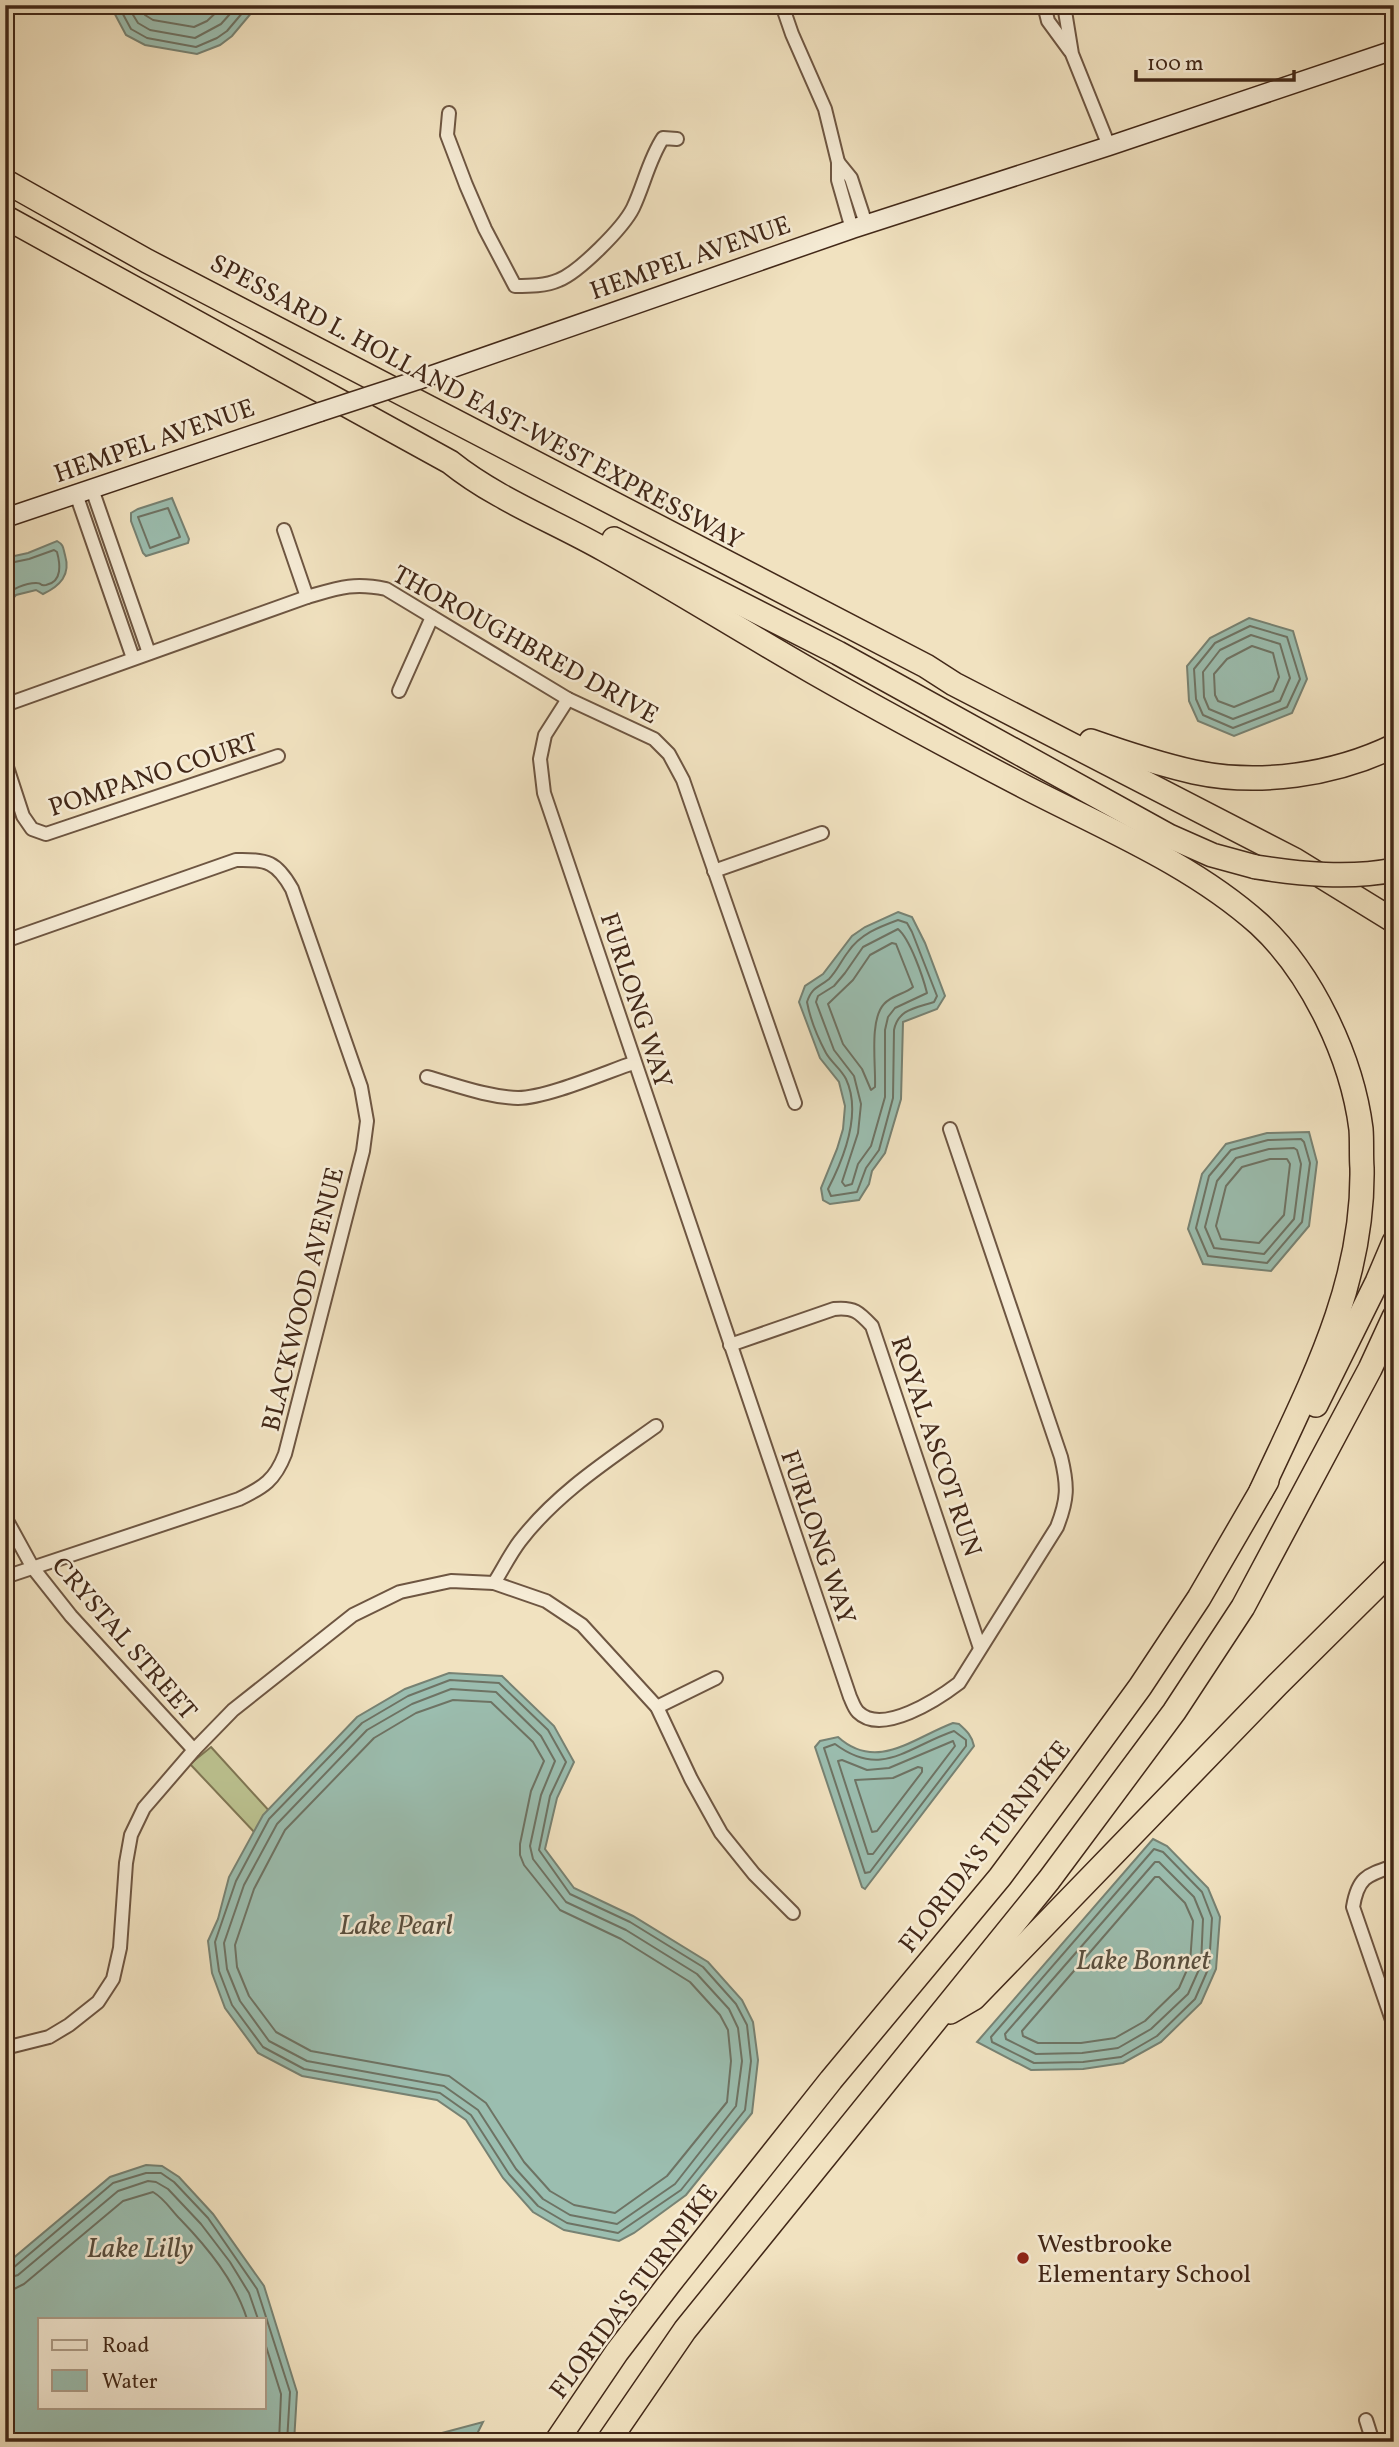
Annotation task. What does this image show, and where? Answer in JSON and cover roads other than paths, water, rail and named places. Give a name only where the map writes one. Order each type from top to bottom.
[{"type":"highway","name":"SPESSARD L. HOLLAND EAST-WEST EXPRESSWAY","points":[[5,181],[160,267],[926,666]]},
{"type":"highway","points":[[5,218],[450,462],[471,478],[604,549],[912,728],[1167,861],[1222,893],[1262,927],[1298,971],[1328,1021],[1348,1074],[1361,1130],[1362,1183],[1356,1248],[1342,1303],[1321,1359],[1261,1491]]},
{"type":"highway","points":[[450,462],[472,466],[838,653],[1169,836],[1212,855],[1256,867],[1297,873],[1339,875],[1394,870]]},
{"type":"highway","points":[[926,666],[953,673],[1053,727],[1144,759],[1197,772],[1242,777],[1290,775],[1336,768],[1394,746]]},
{"type":"highway","points":[[926,666],[954,684],[1295,860],[1394,921]]},
{"type":"highway","name":"FLORIDA'S TURNPIKE","points":[[556,2442],[617,2352],[669,2284],[831,2080],[1000,1877],[1140,1687],[1199,1598],[1261,1491],[1319,1401],[1394,1242]]},
{"type":"highway","points":[[607,2442],[685,2330],[941,2016],[1104,1808],[1174,1712],[1243,1607],[1370,1369],[1394,1317]]},
{"type":"highway","points":[[941,2016],[974,1998],[1276,1685],[1394,1569]]},
{"type":"street","points":[[782,5],[825,109],[838,162],[851,178],[859,227]]},
{"type":"street","points":[[1044,5],[1048,21],[1072,54]]},
{"type":"street","points":[[1064,5],[1072,54],[1109,146]]},
{"type":"street","name":"HEMPEL AVENUE","points":[[5,518],[418,380],[859,227],[1394,50]]},
{"type":"street","points":[[449,113],[447,135],[466,185],[485,229],[515,285],[535,286],[559,281],[588,260],[631,212],[646,178],[653,152],[663,138],[677,139]]},
{"type":"street","points":[[84,491],[149,653]]},
{"type":"street","points":[[84,491],[133,658]]},
{"type":"street","points":[[284,530],[307,597]]},
{"type":"street","name":"THOROUGHBRED DRIVE","points":[[5,705],[307,597],[364,584],[386,589],[568,699],[654,739],[669,754],[683,780],[795,1103]]},
{"type":"street","points":[[399,691],[432,617]]},
{"type":"street","name":"FURLONG WAY","points":[[568,699],[545,735],[540,758],[544,793],[849,1697],[858,1712],[874,1720],[890,1719],[937,1699],[959,1683],[1057,1527],[1066,1504],[1067,1483],[1061,1457],[950,1129]]},
{"type":"street","name":"POMPANO COURT","points":[[5,761],[23,816],[32,829],[46,834],[278,756]]},
{"type":"street","points":[[715,871],[822,833]]},
{"type":"street","name":"BLACKWOOD AVENUE","points":[[5,941],[236,860],[255,859],[270,862],[284,874],[292,889],[361,1087],[367,1121],[363,1151],[278,1473],[255,1491],[239,1499],[5,1577]]},
{"type":"street","points":[[427,1077],[494,1095],[520,1098],[541,1094],[633,1063]]},
{"type":"street","name":"ROYAL ASCOT RUN","points":[[730,1345],[834,1309],[847,1308],[860,1314],[872,1326],[980,1648]]},
{"type":"street","points":[[494,1583],[519,1543],[579,1480],[656,1426]]},
{"type":"street","name":"CRYSTAL STREET","points":[[5,1517],[33,1568],[71,1616],[194,1750]]},
{"type":"street","points":[[6,2045],[49,2037],[69,2025],[98,2002],[113,1979],[120,1948],[126,1863],[131,1835],[144,1808],[194,1750],[233,1710],[353,1615],[400,1591],[451,1581],[494,1583],[546,1601],[582,1625],[657,1707],[691,1779],[722,1833],[754,1874],[793,1913]]},
{"type":"street","points":[[657,1707],[716,1678]]},
{"type":"street","points":[[1394,1866],[1369,1874],[1357,1888],[1353,1907],[1394,2026]]},
{"type":"street","points":[[1366,2420],[1373,2442]]},
{"type":"water","points":[[110,5],[258,5],[232,36],[220,45],[197,54],[145,45],[126,35]]},
{"type":"water","points":[[172,498],[189,539],[188,543],[146,556],[131,521],[131,513]]},
{"type":"water","points":[[57,541],[63,547],[66,562],[63,579],[43,594],[36,590],[16,595],[8,604],[5,603],[5,558],[28,553]]},
{"type":"water","points":[[1249,618],[1293,631],[1307,679],[1292,713],[1234,736],[1198,721],[1189,701],[1187,666],[1210,638]]},
{"type":"water","points":[[898,912],[912,917],[945,996],[937,1009],[903,1022],[901,1099],[885,1153],[872,1171],[869,1184],[859,1200],[830,1204],[823,1200],[821,1188],[843,1129],[845,1106],[839,1082],[820,1058],[799,1002],[805,986],[823,974],[852,936]]},
{"type":"water","points":[[1309,1132],[1317,1162],[1309,1226],[1271,1271],[1203,1264],[1188,1229],[1202,1174],[1226,1144],[1267,1133]]},
{"type":"water","name":"Lake Pearl","points":[[449,1673],[502,1676],[554,1726],[574,1762],[557,1798],[545,1849],[574,1888],[633,1916],[708,1962],[742,2000],[753,2022],[758,2060],[752,2113],[686,2195],[619,2241],[564,2230],[533,2212],[503,2178],[466,2120],[437,2100],[302,2076],[258,2053],[225,2008],[212,1973],[208,1941],[218,1919],[229,1877],[263,1815],[357,1717],[405,1689]]},
{"type":"water","points":[[953,1723],[959,1724],[967,1731],[974,1746],[865,1889],[862,1887],[815,1747],[820,1741],[838,1737],[852,1747],[867,1752],[881,1752],[895,1749]]},
{"type":"water","name":"Lake Bonnet","points":[[1153,1839],[1167,1846],[1208,1888],[1220,1917],[1216,1969],[1201,2003],[1161,2042],[1123,2063],[1083,2069],[1031,2070],[977,2042]]},
{"type":"water","name":"Lake Lilly","points":[[146,2165],[162,2166],[179,2177],[213,2214],[264,2286],[297,2392],[294,2442],[5,2442],[5,2265],[110,2177]]},
{"type":"water","points":[[483,2422],[473,2442],[408,2442]]},
{"type":"place","name":"Westbrooke Elementary School","points":[[1023,2258]]}]
